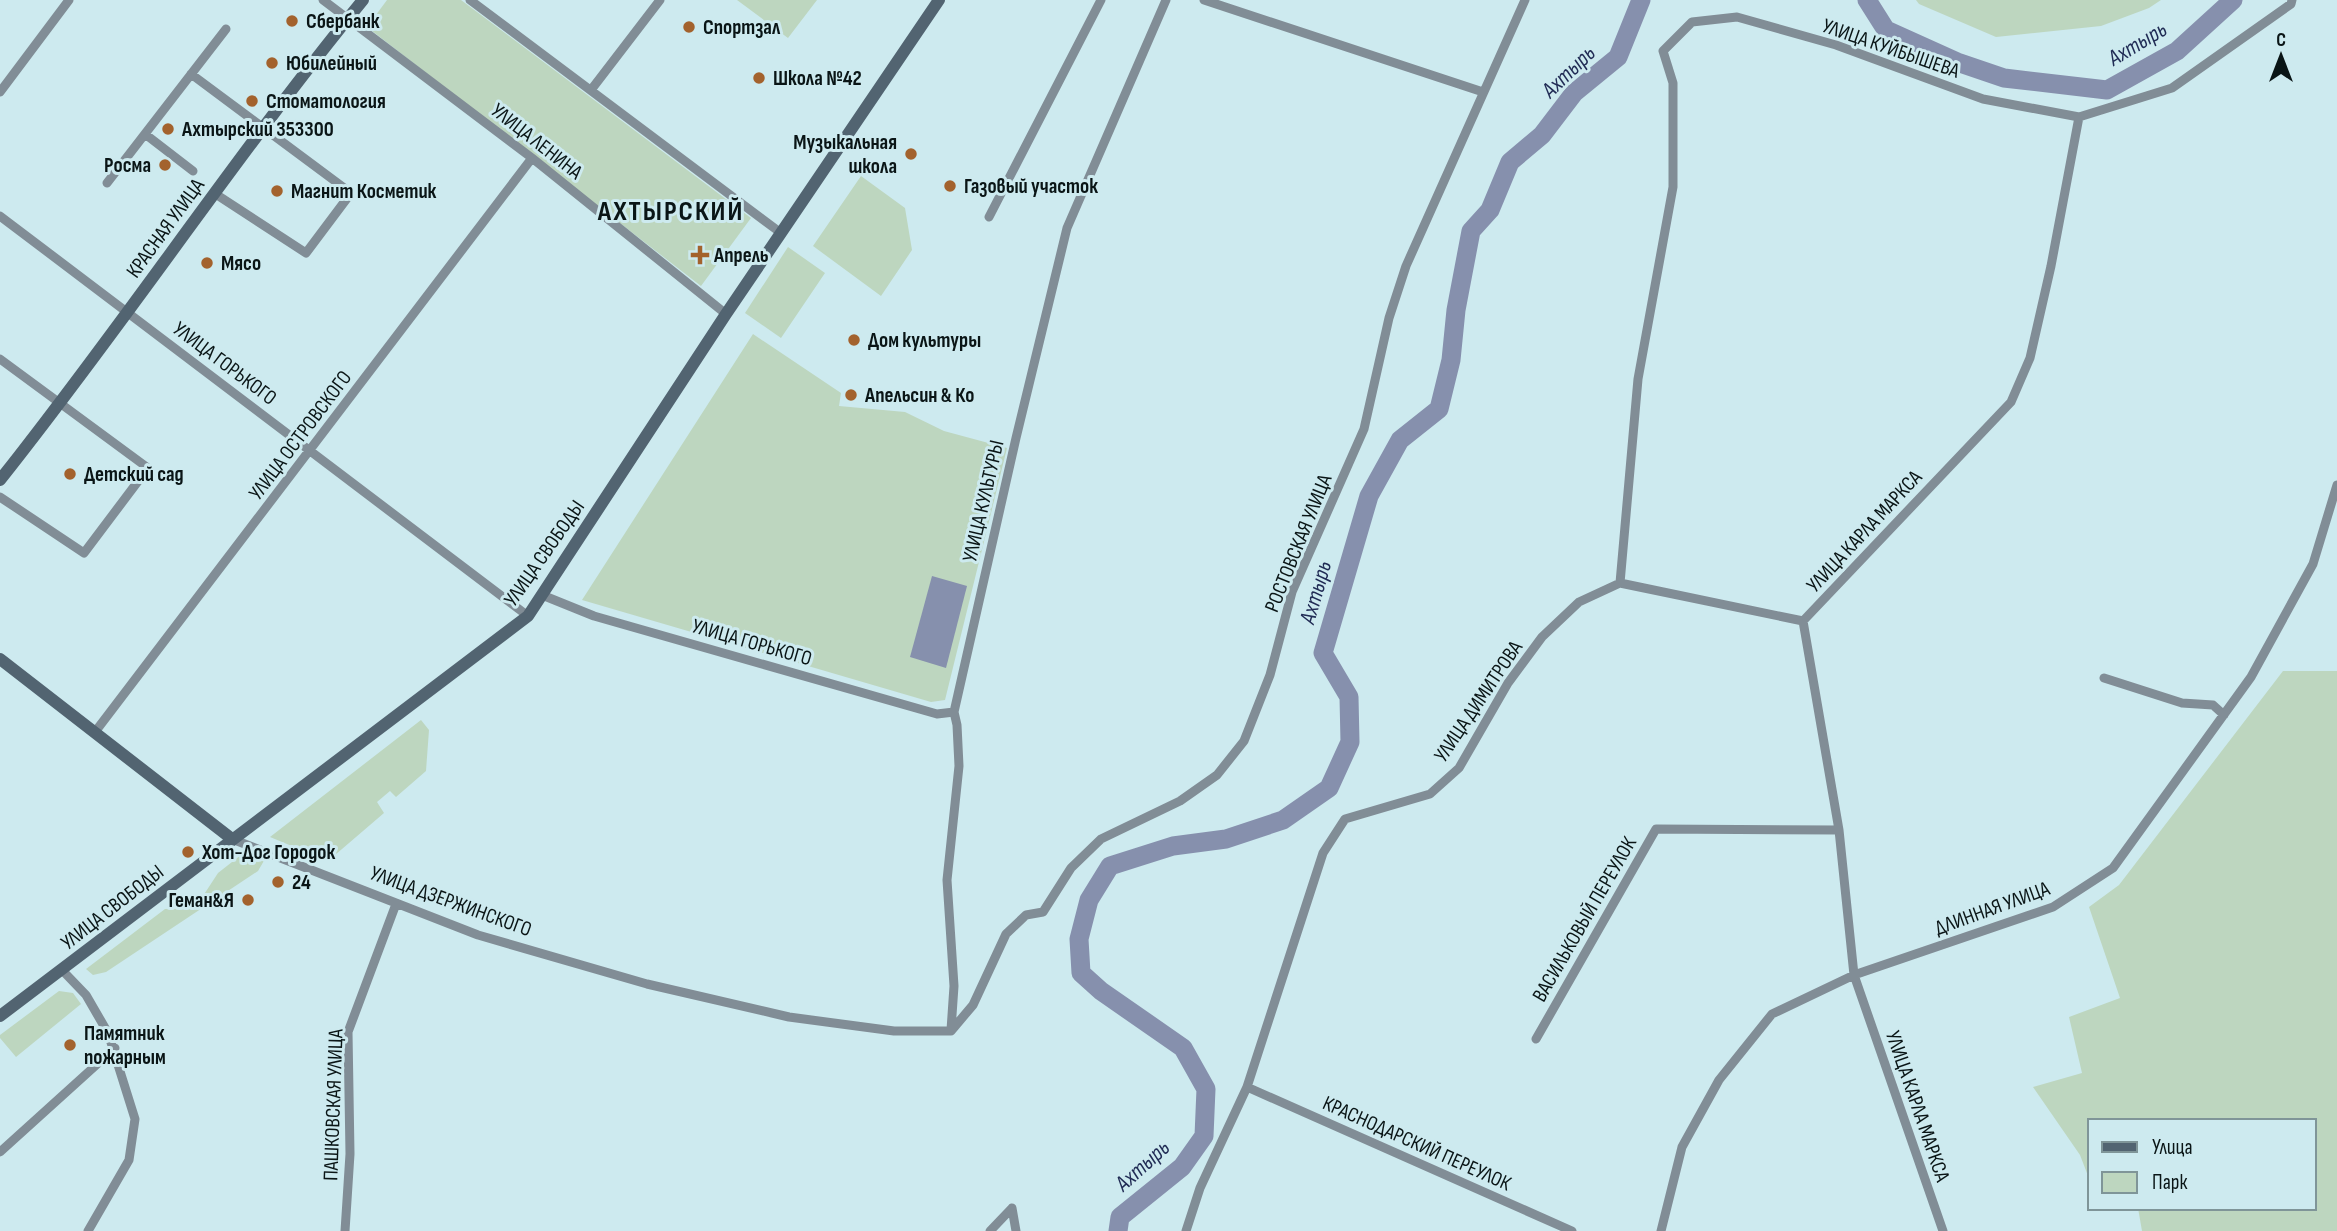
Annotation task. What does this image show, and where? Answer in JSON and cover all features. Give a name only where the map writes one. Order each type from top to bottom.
[{"type":"street","points":[[0,92],[69,0]]},
{"type":"street","name":"УЛИЦА ЛЕНИНА","points":[[323,0],[532,158],[726,314]]},
{"type":"street","name":"КРАСНАЯ УЛИЦА","points":[[0,480],[60,404],[214,193],[363,0]]},
{"type":"street","points":[[470,0],[780,233]]},
{"type":"street","points":[[591,90],[660,0]]},
{"type":"street","points":[[989,217],[1101,0]]},
{"type":"street","name":"УЛИЦА КУЛЬТУРЫ","points":[[951,1031],[954,986],[947,880],[959,766],[954,712],[1067,228],[1166,0]]},
{"type":"street","points":[[1204,0],[1483,92]]},
{"type":"street","name":"РОСТОВСКАЯ УЛИЦА","points":[[951,1031],[972,1005],[1006,934],[1026,915],[1043,912],[1071,868],[1101,839],[1180,801],[1217,775],[1244,741],[1270,675],[1292,592],[1364,429],[1389,318],[1406,266],[1525,0]]},
{"type":"street","points":[[2079,117],[2172,88],[2291,4],[2292,0]]},
{"type":"street","name":"УЛИЦА СВОБОДЫ","points":[[0,1016],[528,616],[934,2]]},
{"type":"street","name":"УЛИЦА КУЙБЫШЕВА","points":[[1620,583],[1638,379],[1674,187],[1673,83],[1663,51],[1692,22],[1737,17],[1836,46],[1983,99],[2079,117]]},
{"type":"street","points":[[107,183],[226,29]]},
{"type":"street","points":[[191,74],[351,193],[306,253],[214,193]]},
{"type":"street","name":"УЛИЦА КАРЛА МАРКСА","points":[[1943,1231],[1854,975],[1839,830],[1803,621],[2011,401],[2030,358],[2051,266],[2079,117]]},
{"type":"street","points":[[145,134],[193,171]]},
{"type":"street","name":"УЛИЦА ОСТРОВСКОГО","points":[[95,732],[532,158]]},
{"type":"street","name":"УЛИЦА ГОРЬКОГО","points":[[1,217],[528,616]]},
{"type":"street","points":[[0,359],[148,468],[84,553],[0,497]]},
{"type":"street","name":"ДЛИННАЯ УЛИЦА","points":[[1661,1231],[1682,1147],[1719,1080],[1772,1014],[1854,975],[2053,907],[2113,868],[2251,677],[2313,565],[2337,485]]},
{"type":"street","points":[[1620,583],[1803,621]]},
{"type":"street","name":"УЛИЦА ДИМИТРОВА","points":[[1186,1231],[1200,1188],[1247,1087],[1323,853],[1345,819],[1430,794],[1459,768],[1508,682],[1542,637],[1578,602],[1620,583]]},
{"type":"street","name":"УЛИЦА ГОРЬКОГО","points":[[542,595],[594,616],[937,714],[954,712]]},
{"type":"street","name":"УЛИЦА ДЗЕРЖИНСКОГО","points":[[0,659],[232,839],[396,904],[478,934],[634,980],[789,1017],[894,1031],[951,1031]]},
{"type":"street","points":[[2104,678],[2182,703],[2213,705],[2224,715]]},
{"type":"street","name":"ВАСИЛЬКОВЫЙ ПЕРЕУЛОК","points":[[1536,1040],[1656,829],[1839,830]]},
{"type":"street","name":"ПАШКОВСКАЯ УЛИЦА","points":[[345,1231],[350,1154],[348,1032],[396,904]]},
{"type":"street","points":[[62,970],[86,995],[115,1048],[135,1119],[129,1160],[88,1231]]},
{"type":"street","points":[[0,1152],[115,1048]]},
{"type":"street","name":"КРАСНОДАРСКИЙ ПЕРЕУЛОК","points":[[1247,1087],[1572,1231]]},
{"type":"street","points":[[990,1231],[1012,1208],[1016,1231]]},
{"type":"green space","points":[[387,0],[461,0],[751,218],[701,286],[367,27]]},
{"type":"green space","points":[[737,0],[817,0],[788,38]]},
{"type":"green space","points":[[1916,0],[2161,0],[2149,8],[2101,26],[1996,37],[1919,4]]},
{"type":"green space","points":[[861,176],[905,208],[912,250],[881,296],[813,246]]},
{"type":"green space","points":[[788,247],[825,273],[781,338],[745,313]]},
{"type":"green space","points":[[753,334],[841,393],[839,406],[905,412],[944,431],[1007,448],[945,700],[931,702],[582,600]]},
{"type":"green space","points":[[2283,671],[2337,671],[2337,1231],[2142,1231],[2138,1210],[2316,1210],[2316,1119],[2088,1119],[2088,1176],[2080,1155],[2033,1087],[2082,1073],[2069,1017],[2120,998],[2089,907],[2119,885]]},
{"type":"green space","points":[[421,720],[429,730],[426,771],[396,797],[390,791],[377,802],[384,813],[328,861],[270,837]]},
{"type":"green space","points":[[246,851],[265,859],[258,871],[106,972],[93,975],[86,969],[165,909],[185,908],[201,899],[218,873]]},
{"type":"green space","points":[[59,991],[73,993],[81,1004],[16,1057],[0,1035]]},
{"type":"water","points":[[932,576],[967,586],[946,668],[910,657]]},
{"type":"waterway","name":"Ахтырь","points":[[1118,1231],[1120,1217],[1182,1167],[1204,1136],[1206,1089],[1183,1048],[1101,991],[1081,973],[1079,939],[1089,900],[1110,866],[1173,846],[1226,839],[1283,820],[1329,788],[1350,742],[1349,697],[1323,653],[1369,496],[1400,440],[1439,409],[1451,360],[1456,310],[1471,231],[1490,210],[1510,162],[1542,135],[1574,93],[1618,57],[1641,0]]},
{"type":"waterway","name":"Ахтырь","points":[[1867,0],[1886,30],[1957,62],[2004,78],[2107,90],[2177,51],[2233,0]]},
{"type":"place","name":"Сбербанк","points":[[292,21]]},
{"type":"place","name":"Спортзал","points":[[689,27]]},
{"type":"place","name":"Юбилейный","points":[[272,63]]},
{"type":"place","name":"Школа №42","points":[[759,78]]},
{"type":"place","name":"Стоматология","points":[[252,101]]},
{"type":"place","name":"Ахтырский 353300","points":[[168,129]]},
{"type":"place","name":"Музыкальная школа","points":[[911,154]]},
{"type":"place","name":"Росма","points":[[165,165]]},
{"type":"place","name":"Газовый участок","points":[[950,186]]},
{"type":"place","name":"Магнит Косметик","points":[[277,191]]},
{"type":"place","name":"Апрель","points":[[700,255]]},
{"type":"place","name":"Мясо","points":[[207,263]]},
{"type":"place","name":"Дом культуры","points":[[854,340]]},
{"type":"place","name":"Апельсин & Ко","points":[[851,395]]},
{"type":"place","name":"Детский сад","points":[[70,474]]},
{"type":"place","name":"Хот-Дог Городок","points":[[188,852]]},
{"type":"place","name":"24","points":[[278,882]]},
{"type":"place","name":"Геман&Я","points":[[248,900]]},
{"type":"place","name":"Памятник пожарным","points":[[70,1045]]},
{"type":"district","name":"АХТЫРСКИЙ","points":[[671,210]]}]
